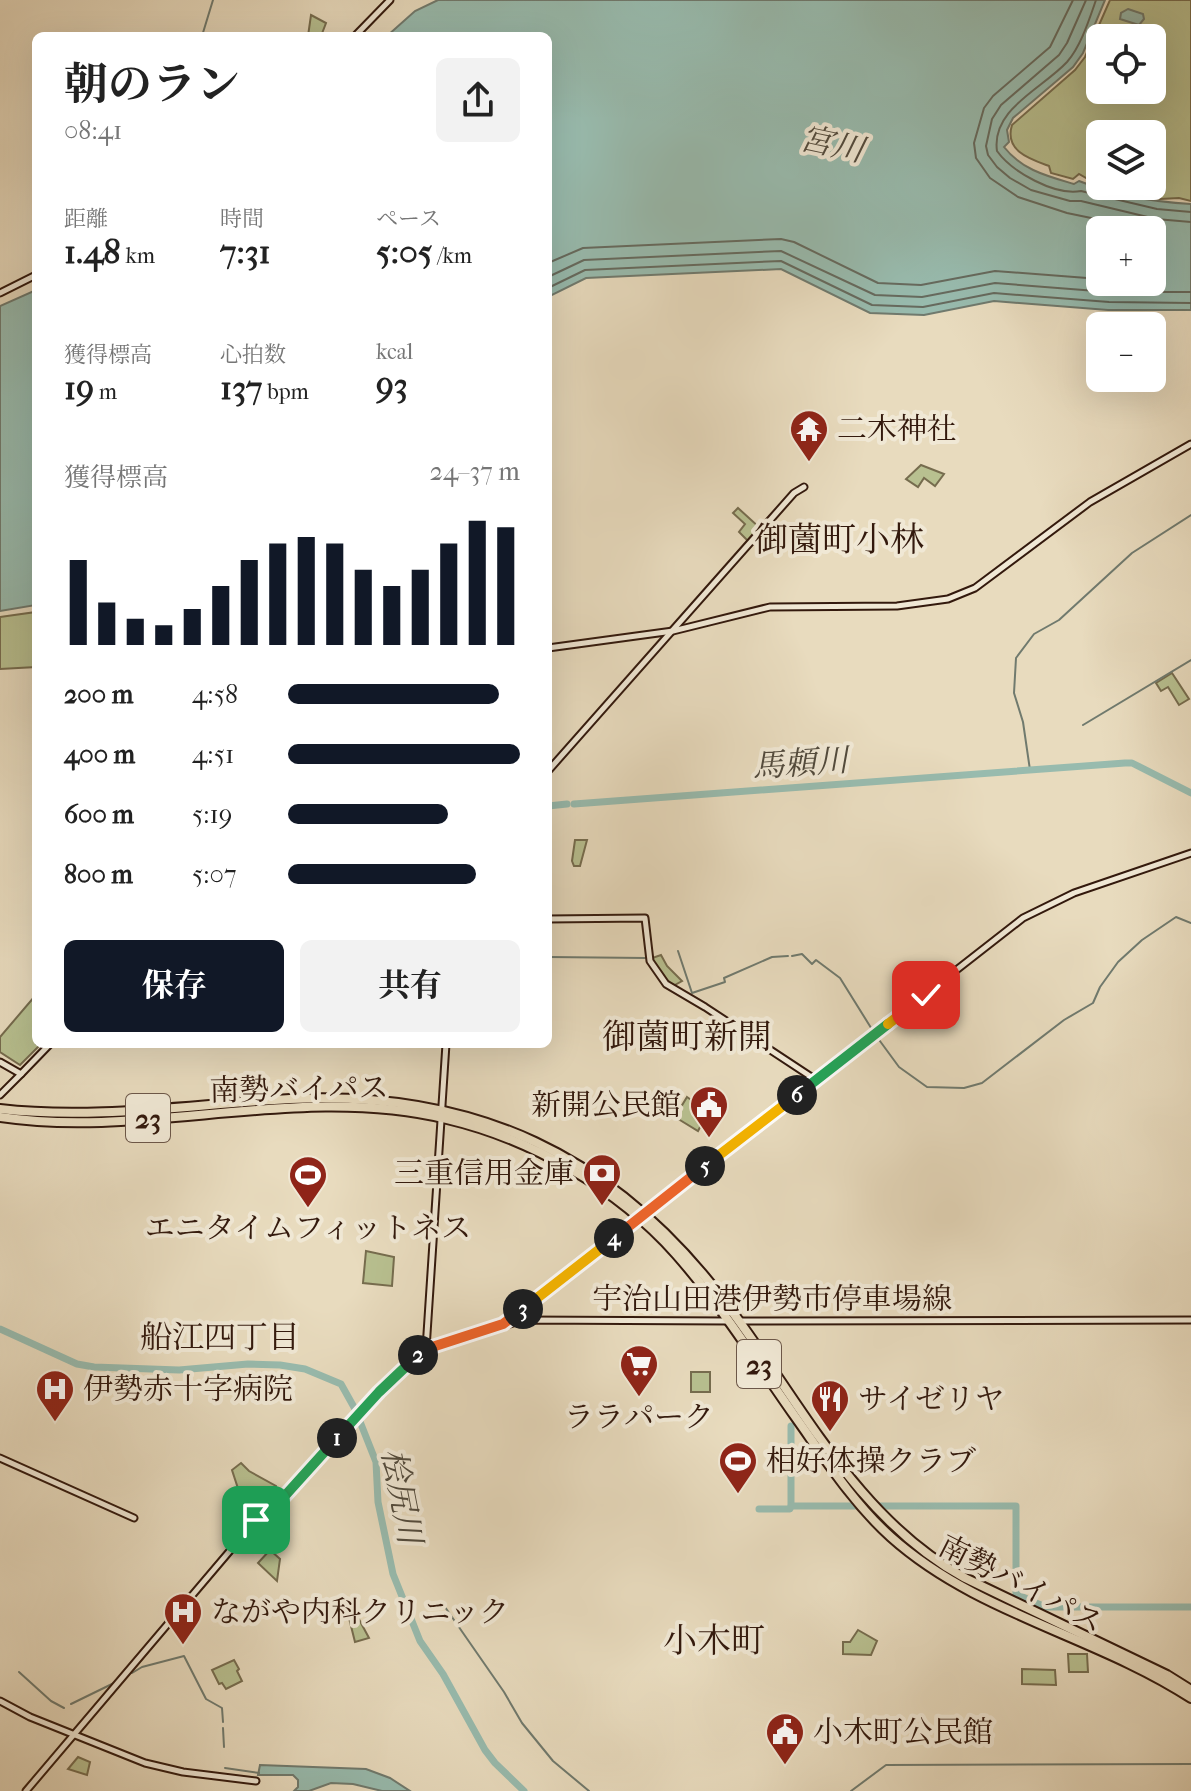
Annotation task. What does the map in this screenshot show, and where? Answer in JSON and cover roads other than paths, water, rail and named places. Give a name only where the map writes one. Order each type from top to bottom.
[{"type":"highway","name":"南勢バイパス","points":[[0,1109],[66,1113],[294,1099],[384,1100],[441,1113],[555,1161],[642,1215],[683,1249],[740,1321],[855,1483],[882,1516],[904,1536],[933,1559],[983,1588],[1167,1675],[1191,1690]]},
{"type":"highway","name":"南勢バイパス","points":[[0,1117],[49,1121],[112,1120],[295,1107],[441,1113]]},
{"type":"highway","name":"南勢バイパス","points":[[642,1215],[728,1321],[844,1485],[901,1546],[953,1582],[1156,1678],[1191,1698]]},
{"type":"main road","points":[[359,32],[390,0]]},
{"type":"main road","points":[[0,293],[32,277]]},
{"type":"main road","points":[[552,647],[673,631],[770,607],[905,606],[963,594],[1090,502],[1191,444]]},
{"type":"main road","points":[[552,767],[794,493],[804,487]]},
{"type":"main road","points":[[503,1324],[1032,912],[1074,893],[1191,853]]},
{"type":"main road","points":[[552,919],[645,918],[650,961],[666,984],[816,1080]]},
{"type":"main road","points":[[0,1095],[46,1048]]},
{"type":"main road","points":[[426,1349],[446,1048]]},
{"type":"main road","points":[[0,1062],[21,1074]]},
{"type":"main road","name":"宇治山田港伊勢市停車場線","points":[[26,1791],[251,1526],[273,1509],[402,1368],[426,1349],[503,1324],[533,1320],[1191,1320]]},
{"type":"main road","points":[[0,1458],[134,1518]]},
{"type":"main road","points":[[0,1701],[30,1717],[169,1770],[256,1781]]},
{"type":"water","name":"宮川","points":[[438,0],[1105,0],[1095,24],[1086,24],[1083,53],[1073,67],[1013,118],[1007,130],[1009,142],[1004,147],[1036,171],[1074,184],[1079,181],[1086,183],[1086,200],[1151,200],[1191,204],[1191,310],[1108,310],[994,301],[924,315],[870,313],[781,269],[586,278],[552,295],[552,32],[391,32],[415,11]]},
{"type":"water","points":[[1128,9],[1143,14],[1144,19],[1136,24],[1120,19],[1121,13]]},
{"type":"water","points":[[32,292],[32,606],[0,611],[0,306]]},
{"type":"water","points":[[260,1765],[366,1769],[390,1778],[410,1791],[382,1791],[353,1784],[331,1783],[309,1791],[294,1791],[298,1780],[293,1775],[258,1775]]},
{"type":"waterway","points":[[203,32],[213,0]]},
{"type":"waterway","points":[[1030,770],[1023,722],[1014,693],[1016,658],[1034,634],[1059,620],[1132,553],[1191,515]]},
{"type":"waterway","points":[[1083,725],[1191,660]]},
{"type":"waterway","name":"馬頼川","points":[[574,804],[1125,763],[1132,763],[1191,793]]},
{"type":"waterway","name":"馬頼川","points":[[552,806],[567,804]]},
{"type":"waterway","points":[[877,1037],[899,1067],[927,1087],[964,1088],[982,1083],[1064,1020],[1093,1003],[1118,962],[1142,940],[1176,917],[1191,923]]},
{"type":"waterway","points":[[678,951],[692,993],[725,982],[724,978],[772,957],[788,956]]},
{"type":"waterway","points":[[792,956],[802,954],[812,964],[816,960],[840,978],[873,1031]]},
{"type":"waterway","points":[[552,957],[646,958]]},
{"type":"waterway","name":"桧尻川","points":[[0,1329],[77,1364],[94,1367],[179,1370],[248,1364],[280,1365],[305,1369],[341,1384],[355,1409],[376,1462],[378,1502],[393,1574],[420,1641],[443,1674],[485,1750],[524,1791]]},
{"type":"waterway","points":[[791,1426],[791,1506]]},
{"type":"waterway","points":[[759,1509],[855,1506]]},
{"type":"waterway","points":[[880,1506],[1016,1506],[1016,1594],[1045,1607],[1191,1607]]},
{"type":"waterway","points":[[445,1607],[522,1723],[553,1761],[589,1791]]},
{"type":"waterway","points":[[132,1673],[142,1667],[184,1656],[206,1699],[222,1708],[223,1722]]},
{"type":"waterway","points":[[19,1672],[51,1701],[64,1708]]},
{"type":"waterway","points":[[71,1704],[114,1683]]},
{"type":"waterway","points":[[223,1728],[224,1747]]},
{"type":"waterway","points":[[851,1791],[886,1765],[1191,1764]]},
{"type":"waterway","points":[[225,1768],[259,1773]]},
{"type":"place","name":"二木神社","points":[[809,463]]},
{"type":"place","name":"新開公民館","points":[[709,1139]]},
{"type":"place","name":"三重信用金庫","points":[[602,1207]]},
{"type":"place","name":"エニタイムフィットネス","points":[[308,1209]]},
{"type":"place","name":"ララパーク","points":[[639,1398]]},
{"type":"place","name":"伊勢赤十字病院","points":[[55,1423]]},
{"type":"place","name":"サイゼリヤ","points":[[830,1433]]},
{"type":"place","name":"相好体操クラブ","points":[[738,1495]]},
{"type":"place","name":"ながや内科クリニック","points":[[183,1646]]},
{"type":"place","name":"小木町公民館","points":[[785,1766]]},
{"type":"district","name":"御薗町小林","points":[[839,539]]},
{"type":"district","name":"御薗町新開","points":[[687,1036]]},
{"type":"district","name":"船江四丁目","points":[[220,1337]]},
{"type":"district","name":"小木町","points":[[714,1640]]}]
